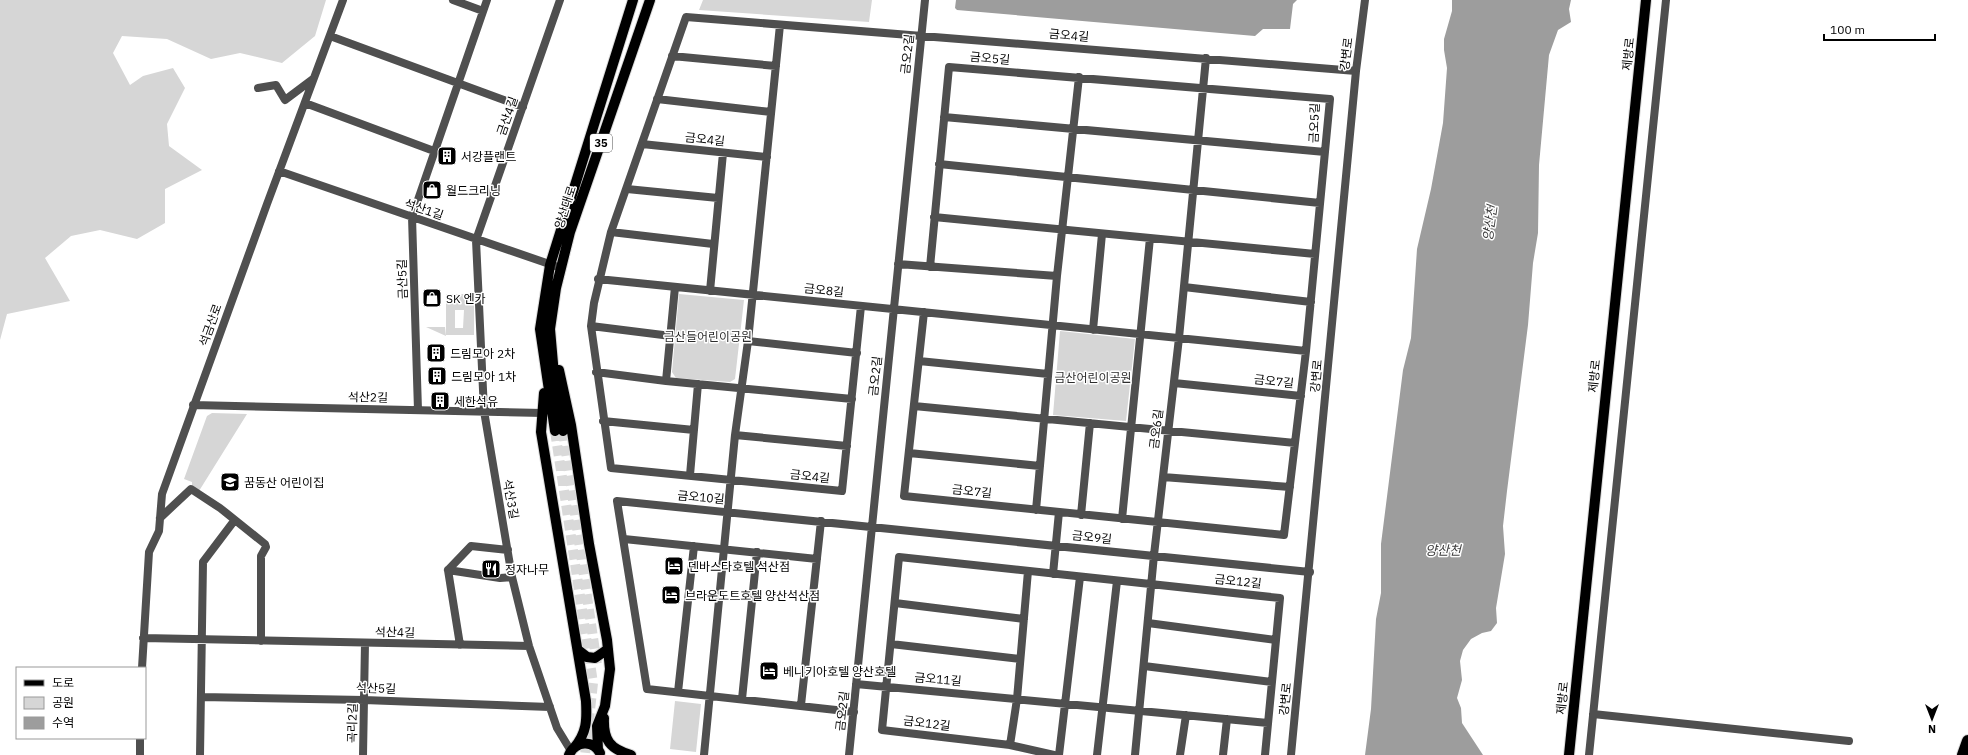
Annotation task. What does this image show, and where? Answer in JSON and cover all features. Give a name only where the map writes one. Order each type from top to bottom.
[{"type":"highway","points":[[1963,755],[1968,740]]},
{"type":"main road","name":"양산대로","points":[[633,0],[550,265],[540,329],[546,377],[559,431],[550,329],[561,268],[570,232],[650,0]]},
{"type":"main road","name":"제방로","points":[[1569,755],[1646,0]]},
{"type":"main road","points":[[552,350],[560,374],[571,425],[588,544],[608,649],[610,669],[605,706],[604,729],[606,737],[616,750],[631,755]]},
{"type":"main road","points":[[546,377],[541,432],[584,682],[587,719],[583,736],[571,751]]},
{"type":"main road","points":[[578,650],[587,657],[596,658],[608,649]]},
{"type":"main road","points":[[602,753],[598,726],[605,706]]},
{"type":"main road","points":[[571,751],[584,743],[594,746],[602,753]]},
{"type":"street","name":"석금산로","points":[[142,667],[149,552],[158,531],[162,494],[193,405],[343,0]]},
{"type":"street","points":[[453,0],[483,11]]},
{"type":"street","name":"금산5길","points":[[418,410],[412,217],[487,0]]},
{"type":"street","name":"금산4길","points":[[476,240],[560,0]]},
{"type":"street","name":"금오2길","points":[[849,755],[925,0]]},
{"type":"street","name":"강변로","points":[[1292,755],[1356,71],[1365,0]]},
{"type":"street","points":[[1589,755],[1666,0]]},
{"type":"street","name":"금오4길","points":[[861,306],[842,491],[611,468],[596,372],[591,326],[598,279],[611,232],[686,17],[1356,71]]},
{"type":"street","points":[[704,755],[711,696],[735,435],[748,341],[780,25]]},
{"type":"street","points":[[330,36],[523,107]]},
{"type":"street","points":[[672,56],[776,66]]},
{"type":"street","points":[[1179,338],[1206,58]]},
{"type":"street","name":"금오5길","points":[[930,267],[949,67],[1330,99],[1306,352]]},
{"type":"street","points":[[258,88],[276,85],[285,100],[314,78]]},
{"type":"street","points":[[1036,510],[1048,374],[1079,78]]},
{"type":"street","points":[[657,99],[771,112]]},
{"type":"street","points":[[305,103],[434,151]]},
{"type":"street","name":"금오5길","points":[[944,117],[1325,152]]},
{"type":"street","name":"금오4길","points":[[642,144],[767,157]]},
{"type":"street","points":[[710,291],[713,244],[723,153]]},
{"type":"street","points":[[940,164],[1320,203]]},
{"type":"street","name":"석산1길","points":[[279,171],[561,268]]},
{"type":"street","points":[[626,189],[718,198]]},
{"type":"street","points":[[934,217],[1315,254]]},
{"type":"street","points":[[611,232],[713,244]]},
{"type":"street","points":[[1093,330],[1102,234]]},
{"type":"street","name":"금오6길","points":[[1131,427],[1150,238]]},
{"type":"street","name":"석산3길","points":[[476,240],[484,411],[512,577],[529,646],[559,734],[571,751]]},
{"type":"street","points":[[898,264],[1058,276]]},
{"type":"street","name":"금오8길","points":[[598,279],[894,309]]},
{"type":"street","points":[[666,381],[675,287]]},
{"type":"street","points":[[1184,287],[1311,302]]},
{"type":"street","points":[[894,309],[1306,352]]},
{"type":"street","name":"금오7길","points":[[924,312],[904,496],[1081,515],[1284,535],[1306,352]]},
{"type":"street","points":[[591,326],[671,336]]},
{"type":"street","name":"금오6길","points":[[1151,584],[1179,338]]},
{"type":"street","points":[[748,341],[856,353]]},
{"type":"street","points":[[919,361],[1048,374]]},
{"type":"street","points":[[596,372],[666,381],[852,399]]},
{"type":"street","name":"금오7길","points":[[1174,383],[1301,396]]},
{"type":"street","points":[[690,475],[698,384]]},
{"type":"street","name":"석산2길","points":[[193,405],[543,413]]},
{"type":"street","points":[[914,406],[1295,443]]},
{"type":"street","points":[[603,421],[694,430]]},
{"type":"street","points":[[1081,515],[1090,423]]},
{"type":"street","points":[[1122,519],[1131,427]]},
{"type":"street","points":[[735,435],[847,446]]},
{"type":"street","points":[[909,452],[1040,466]]},
{"type":"street","points":[[1163,477],[1290,487]]},
{"type":"street","points":[[160,518],[191,489],[220,508],[266,547],[262,556],[261,641]]},
{"type":"street","name":"금오10길","points":[[854,712],[647,689],[617,501],[872,526]]},
{"type":"street","points":[[1053,574],[1059,512]]},
{"type":"street","points":[[200,755],[203,562],[234,521]]},
{"type":"street","points":[[801,705],[821,521]]},
{"type":"street","name":"금오9길","points":[[872,526],[1310,572]]},
{"type":"street","points":[[624,539],[816,559]]},
{"type":"street","points":[[448,570],[471,546],[508,550]]},
{"type":"street","points":[[678,692],[694,546]]},
{"type":"street","points":[[742,699],[757,552]]},
{"type":"street","name":"금오12길","points":[[1054,755],[1010,745],[882,730],[899,558],[1280,598],[1265,755]]},
{"type":"street","points":[[448,570],[500,578],[512,577]]},
{"type":"street","points":[[448,570],[460,645]]},
{"type":"street","points":[[1010,745],[1017,699],[1028,571]]},
{"type":"street","points":[[1059,755],[1080,577]]},
{"type":"street","points":[[1098,755],[1117,581]]},
{"type":"street","points":[[1135,755],[1151,584]]},
{"type":"street","points":[[895,603],[1024,619]]},
{"type":"street","points":[[1148,623],[1276,640]]},
{"type":"street","name":"석산4길","points":[[143,638],[529,646]]},
{"type":"street","name":"곡리2길","points":[[364,755],[365,643]]},
{"type":"street","points":[[890,644],[1020,659]]},
{"type":"street","points":[[1144,666],[1272,682]]},
{"type":"street","name":"금오11길","points":[[856,684],[1268,723]]},
{"type":"street","name":"석산5길","points":[[200,697],[364,700],[550,707]]},
{"type":"street","points":[[1593,714],[1849,741]]},
{"type":"street","points":[[1180,755],[1186,715]]},
{"type":"street","points":[[1223,755],[1227,719]]},
{"type":"street","points":[[140,739],[140,755]]},
{"type":"green space","points":[[0,0],[326,0],[315,36],[282,63],[240,53],[211,59],[167,39],[122,36],[113,53],[130,85],[143,76],[173,68],[185,88],[167,124],[169,146],[202,170],[165,189],[165,223],[137,239],[100,230],[71,236],[45,258],[70,301],[7,314],[0,340]]},
{"type":"green space","points":[[703,0],[872,0],[869,22],[699,10]]},
{"type":"green space","points":[[446,294],[474,294],[474,335],[446,335]],"holes":[[[455,310],[464,310],[463,328],[455,328]]]},
{"type":"green space","name":"금산들어린이공원","points":[[679,294],[744,300],[735,379],[730,382],[676,378],[672,372]]},
{"type":"green space","points":[[426,327],[445,327],[446,336]]},
{"type":"green space","name":"금산어린이공원","points":[[1060,331],[1135,339],[1126,421],[1053,415]]},
{"type":"green space","points":[[212,413],[247,414],[199,491],[192,487],[192,482],[184,479],[207,416]]},
{"type":"green space","points":[[675,701],[701,704],[696,752],[670,749]]},
{"type":"water","points":[[956,0],[1297,0],[1293,4],[1290,29],[1263,29],[1255,36],[957,10],[955,8]]},
{"type":"water","name":"양산천","points":[[1452,0],[1571,0],[1569,9],[1571,22],[1558,30],[1549,55],[1539,165],[1538,233],[1533,263],[1528,325],[1503,526],[1505,554],[1496,608],[1497,623],[1491,631],[1482,633],[1471,639],[1463,650],[1460,661],[1462,680],[1457,698],[1461,708],[1462,723],[1483,755],[1365,755],[1371,709],[1376,619],[1381,593],[1381,544],[1403,370],[1411,338],[1417,249],[1431,189],[1443,123],[1447,68],[1444,39],[1452,11]]},
{"type":"tunnel","points":[[555,431],[593,683],[585,755]]},
{"type":"tunnel","points":[[563,431],[597,665]]},
{"type":"place","name":"서강플랜트","points":[[447,156]]},
{"type":"place","name":"월드크리닝","points":[[432,190]]},
{"type":"place","name":"SK 엔카","points":[[432,298]]},
{"type":"place","name":"드림모아 2차","points":[[436,353]]},
{"type":"place","name":"드림모아 1차","points":[[437,376]]},
{"type":"place","name":"세한석유","points":[[440,401]]},
{"type":"place","name":"꿈동산 어린이집","points":[[230,482]]},
{"type":"place","name":"덴바스타호텔 석산점","points":[[674,566]]},
{"type":"place","name":"정자나무","points":[[491,569]]},
{"type":"place","name":"브라운도트호텔 양산석산점","points":[[671,595]]},
{"type":"place","name":"베니키아호텔 양산호텔","points":[[769,671]]}]
